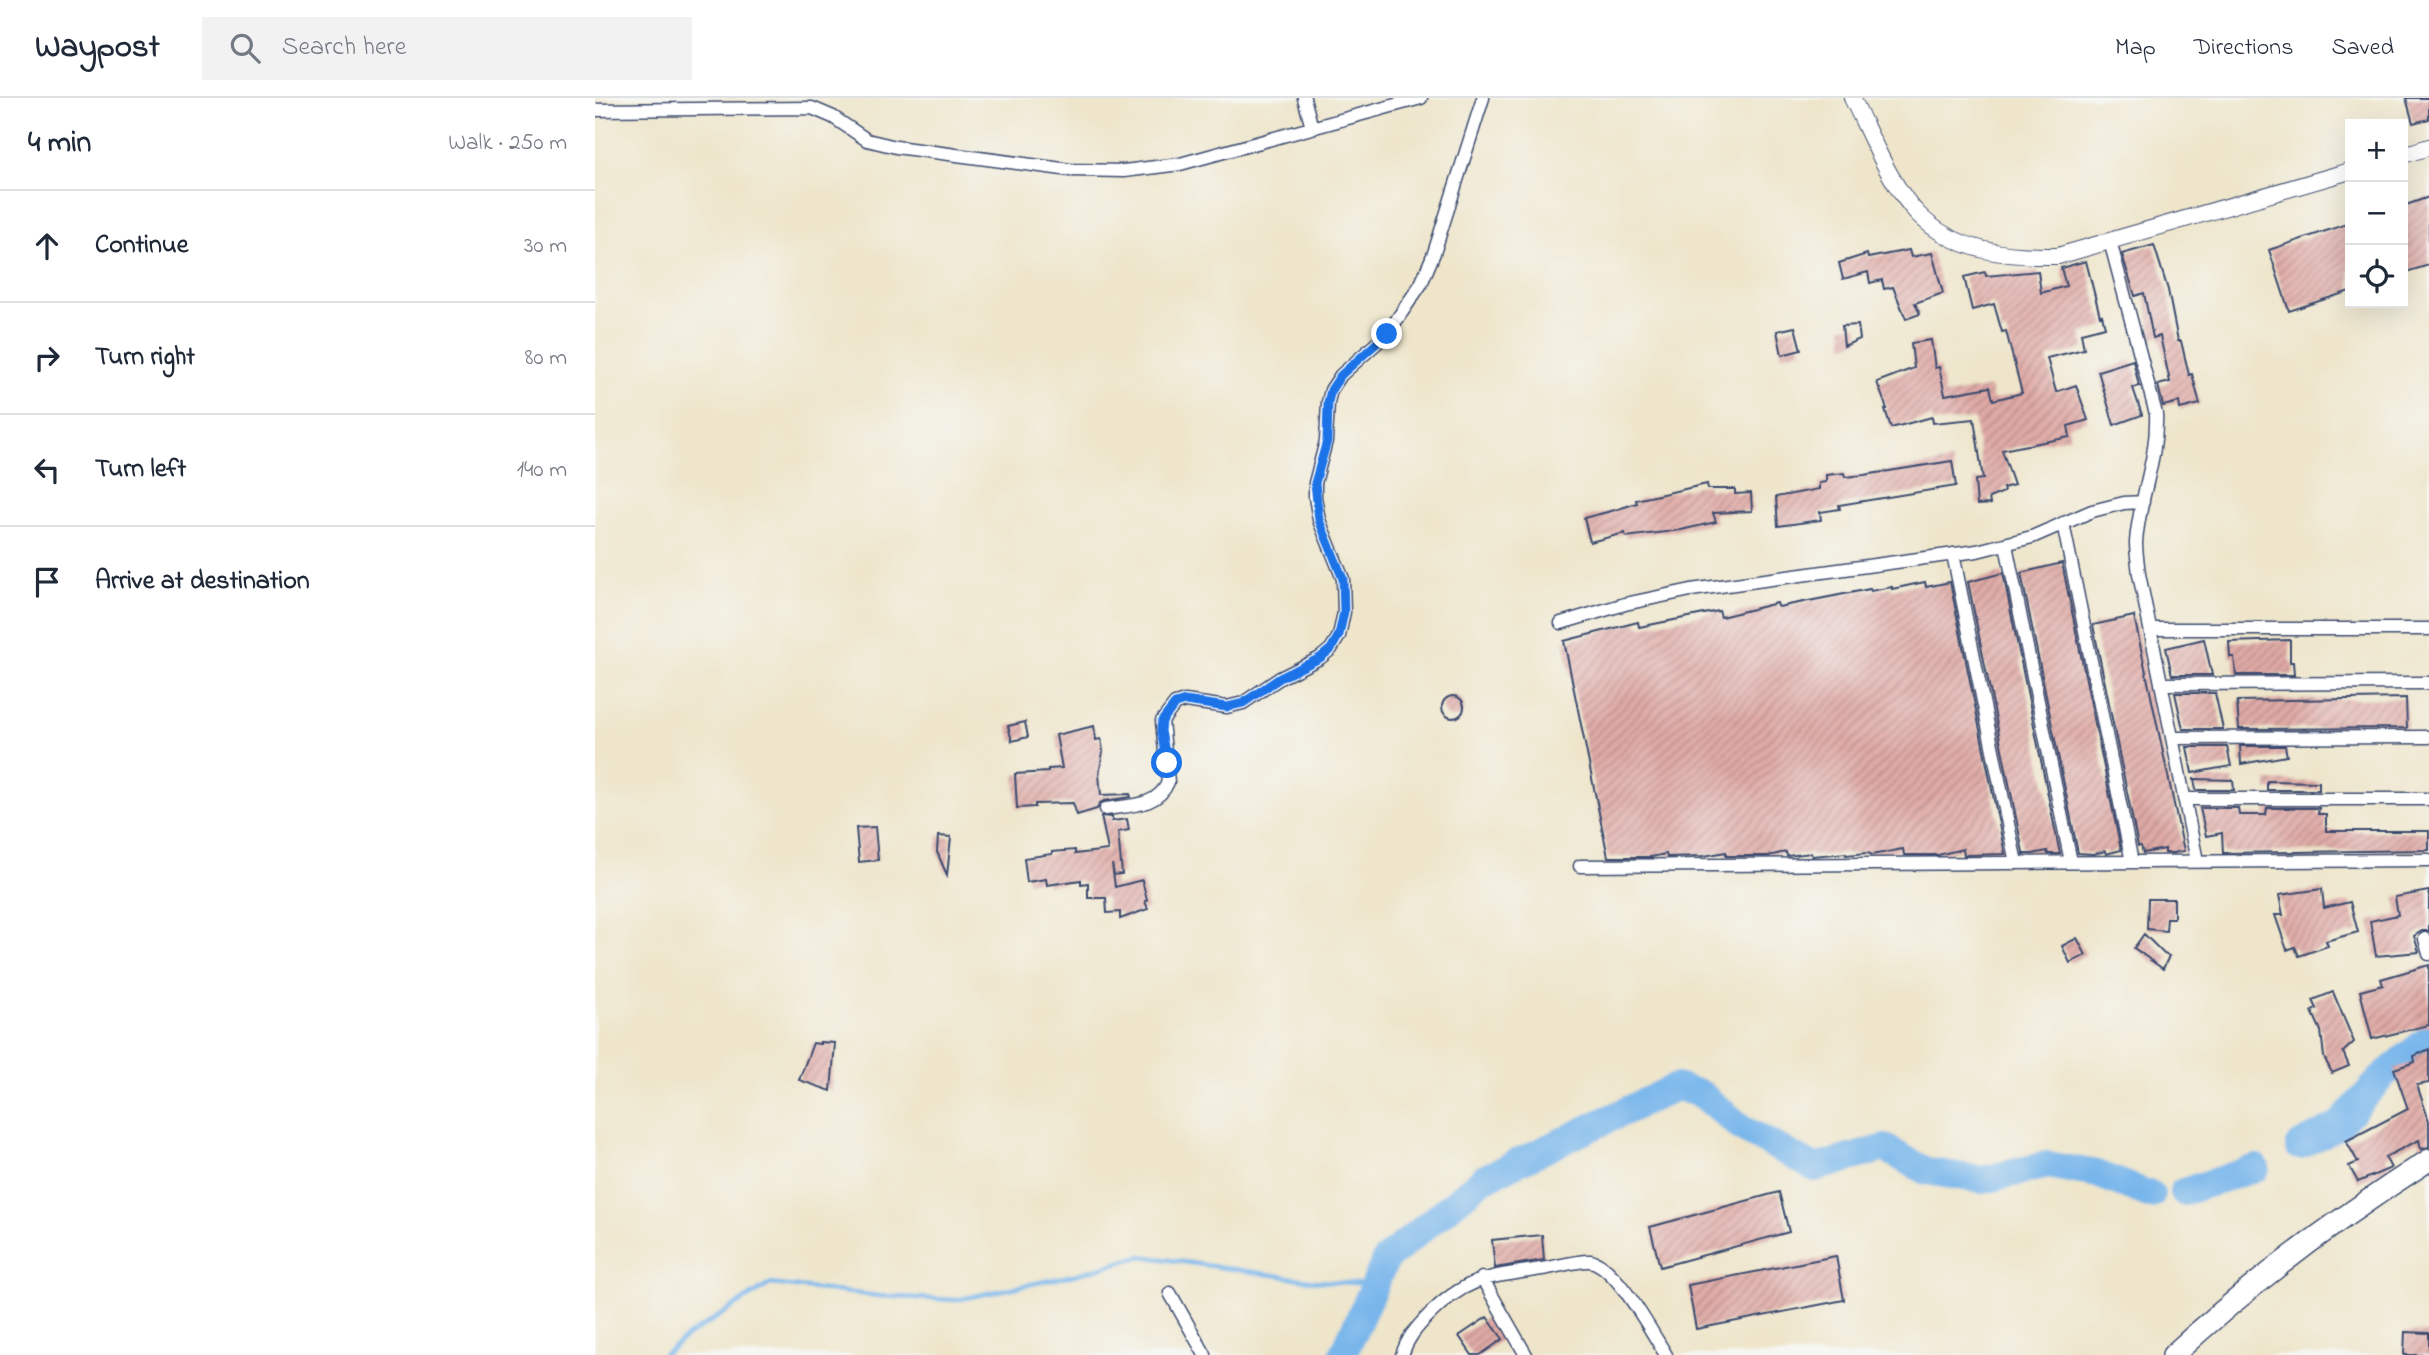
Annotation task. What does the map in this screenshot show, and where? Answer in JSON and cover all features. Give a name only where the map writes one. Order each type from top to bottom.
[{"type":"highway","points":[[2173,1355],[2276,1266],[2360,1205],[2429,1160]]},
{"type":"street","points":[[1304,98],[1312,128]]},
{"type":"street","points":[[595,110],[742,111],[812,108],[833,117],[867,140],[886,145],[1070,170],[1123,171],[1180,164],[1421,98]]},
{"type":"street","points":[[1106,809],[1155,801],[1164,792],[1168,782],[1162,721],[1175,704],[1185,701],[1227,707],[1243,703],[1280,678],[1320,658],[1331,649],[1339,635],[1344,612],[1343,579],[1319,520],[1315,497],[1315,483],[1327,441],[1331,390],[1341,375],[1387,334],[1421,284],[1434,253],[1483,98]]},
{"type":"street","points":[[1853,98],[1898,187],[1918,214],[1944,234],[1983,251],[2020,257],[2058,256],[2345,172]]},
{"type":"street","points":[[2408,154],[2429,148]]},
{"type":"street","points":[[2110,241],[2156,414],[2157,433],[2153,465],[2136,544],[2139,574],[2197,861]]},
{"type":"street","points":[[1561,623],[1625,604],[1691,590],[2006,545],[2092,512],[2124,503],[2143,502]]},
{"type":"street","points":[[2063,523],[2132,862]]},
{"type":"street","points":[[2006,545],[2071,862]]},
{"type":"street","points":[[1953,554],[2016,863]]},
{"type":"street","points":[[2150,629],[2429,629]]},
{"type":"street","points":[[2161,684],[2429,683]]},
{"type":"street","points":[[2172,738],[2429,737]]},
{"type":"street","points":[[2185,799],[2429,799]]},
{"type":"street","points":[[1580,866],[2429,860]]},
{"type":"street","points":[[2425,939],[2429,954]]},
{"type":"street","points":[[1402,1355],[1406,1341],[1444,1300],[1462,1287],[1482,1278],[1591,1261],[1608,1271],[1622,1286],[1666,1355]]},
{"type":"street","points":[[1482,1278],[1526,1355]]},
{"type":"street","points":[[1170,1293],[1205,1355]]},
{"type":"street","points":[[1406,1341],[1415,1355]]},
{"type":"building","points":[[2406,98],[2429,98],[2429,119],[2413,123]]},
{"type":"building","points":[[2429,197],[2429,265],[2408,271],[2408,245],[2408,204]]},
{"type":"building","points":[[2345,225],[2345,293],[2289,311],[2269,250]]},
{"type":"building","points":[[2154,245],[2168,290],[2178,341],[2181,341],[2189,375],[2192,374],[2200,404],[2180,409],[2179,402],[2163,406],[2158,385],[2170,382],[2160,336],[2153,338],[2144,293],[2135,296],[2122,254]]},
{"type":"building","points":[[1909,250],[1911,257],[1932,253],[1943,293],[1915,303],[1920,314],[1906,319],[1893,287],[1884,289],[1882,280],[1870,283],[1868,272],[1843,279],[1839,263],[1867,254],[1868,258]]},
{"type":"building","points":[[2086,261],[2105,327],[2081,333],[2084,349],[2047,358],[2056,392],[2076,385],[2088,420],[2068,426],[2070,437],[2002,450],[2014,485],[2003,488],[2004,492],[1989,498],[1990,504],[1977,505],[1975,480],[1983,479],[1974,419],[1933,423],[1932,417],[1891,428],[1877,382],[1914,368],[1911,343],[1931,340],[1935,368],[1939,367],[1945,395],[1990,387],[1993,400],[2022,393],[2006,331],[2002,332],[1994,304],[1972,310],[1964,277],[1985,272],[1986,276],[2038,271],[2041,293],[2066,286],[2061,268]]},
{"type":"building","points":[[1858,325],[1860,339],[1844,346],[1842,326]]},
{"type":"building","points":[[1795,327],[1801,350],[1782,355],[1777,331]]},
{"type":"building","points":[[2133,360],[2139,386],[2133,388],[2142,415],[2114,425],[2098,371]]},
{"type":"building","points":[[1952,461],[1956,486],[1839,505],[1840,509],[1820,512],[1821,520],[1778,526],[1776,497],[1819,489],[1819,483],[1826,482],[1826,475],[1864,475]]},
{"type":"building","points":[[1707,484],[1708,489],[1735,489],[1735,494],[1751,493],[1752,511],[1713,513],[1716,522],[1681,530],[1626,537],[1625,533],[1590,542],[1584,518],[1637,503],[1636,500]]},
{"type":"building","points":[[2062,563],[2121,850],[2106,854],[2105,851],[2094,854],[2078,853],[2021,573]]},
{"type":"building","points":[[2003,573],[2060,854],[2048,854],[2047,851],[2023,854],[1968,582]]},
{"type":"building","points":[[1925,582],[1926,587],[1950,582],[2005,854],[1964,855],[1963,849],[1938,855],[1904,855],[1903,849],[1872,855],[1846,853],[1812,856],[1811,853],[1787,856],[1786,852],[1768,856],[1726,856],[1726,852],[1704,856],[1667,857],[1666,854],[1651,857],[1608,857],[1564,641],[1638,622],[1639,627],[1719,611],[1721,617],[1777,603],[1778,607],[1870,589],[1892,589]]},
{"type":"building","points":[[2134,616],[2184,851],[2165,853],[2165,849],[2143,853],[2141,846],[2138,846],[2093,625]]},
{"type":"building","points":[[2204,639],[2212,675],[2172,675],[2166,648]]},
{"type":"building","points":[[2290,640],[2290,662],[2293,662],[2294,675],[2236,675],[2234,657],[2230,657],[2229,642]]},
{"type":"building","points":[[2175,693],[2215,693],[2223,729],[2183,729]]},
{"type":"building","points":[[1453,696],[1461,699],[1464,707],[1461,715],[1453,718],[1445,715],[1442,707],[1445,699]]},
{"type":"building","points":[[2406,698],[2407,728],[2239,729],[2237,701]]},
{"type":"building","points":[[1025,722],[1028,737],[1012,741],[1008,726]]},
{"type":"building","points":[[1094,726],[1096,740],[1101,739],[1103,751],[1099,775],[1101,795],[1130,794],[1131,797],[1104,801],[1097,809],[1077,815],[1073,803],[1035,804],[1035,807],[1017,808],[1015,774],[1048,772],[1048,769],[1062,768],[1056,735]]},
{"type":"building","points":[[2240,746],[2285,746],[2287,756],[2241,764]]},
{"type":"building","points":[[2187,747],[2227,747],[2231,766],[2192,773]]},
{"type":"building","points":[[2194,779],[2233,780],[2234,790],[2196,790]]},
{"type":"building","points":[[2267,781],[2319,782],[2319,790],[2267,790]]},
{"type":"building","points":[[2200,808],[2238,808],[2239,815],[2266,815],[2267,808],[2319,808],[2318,814],[2326,814],[2326,831],[2429,831],[2429,850],[2223,853],[2222,833],[2206,836]]},
{"type":"building","points":[[1101,816],[1112,817],[1112,821],[1127,819],[1129,830],[1118,832],[1122,874],[1114,875],[1112,864],[1115,887],[1142,880],[1147,900],[1148,909],[1120,919],[1120,912],[1107,913],[1106,898],[1088,898],[1088,883],[1081,884],[1081,880],[1047,885],[1046,879],[1027,882],[1024,858],[1052,852],[1075,850],[1075,854],[1108,850]]},
{"type":"building","points":[[875,827],[878,860],[859,862],[856,828]]},
{"type":"building","points":[[938,836],[951,837],[947,875],[937,852]]},
{"type":"building","points":[[2322,889],[2324,908],[2350,902],[2358,932],[2326,941],[2328,946],[2299,956],[2295,947],[2287,950],[2275,915],[2283,915],[2279,895]]},
{"type":"building","points":[[2429,891],[2429,931],[2422,931],[2414,936],[2419,952],[2376,956],[2370,921],[2398,915],[2395,897]]},
{"type":"building","points":[[2148,899],[2174,899],[2174,918],[2167,918],[2166,931],[2147,929]]},
{"type":"building","points":[[2144,934],[2169,956],[2163,969],[2134,948]]},
{"type":"building","points":[[2077,938],[2086,955],[2070,963],[2062,946]]},
{"type":"building","points":[[2429,965],[2429,1025],[2372,1039],[2360,991],[2383,985],[2381,979]]},
{"type":"building","points":[[2333,992],[2354,1042],[2343,1052],[2349,1066],[2332,1073],[2324,1057],[2321,1031],[2312,1011],[2317,1009],[2313,1000]]},
{"type":"building","points":[[813,1043],[835,1043],[831,1091],[799,1080]]},
{"type":"building","points":[[2429,1049],[2429,1083],[2417,1085],[2429,1121],[2429,1147],[2421,1149],[2419,1140],[2385,1157],[2391,1168],[2358,1182],[2349,1166],[2358,1162],[2346,1141],[2408,1109],[2394,1069],[2415,1062],[2414,1056]]},
{"type":"building","points":[[1779,1192],[1789,1232],[1660,1267],[1650,1227]]},
{"type":"building","points":[[1542,1235],[1544,1260],[1495,1268],[1492,1240]]},
{"type":"building","points":[[1836,1256],[1844,1300],[1696,1329],[1688,1285]]},
{"type":"building","points":[[1487,1317],[1503,1339],[1480,1355],[1472,1355],[1459,1336]]},
{"type":"building","points":[[2405,1332],[2429,1333],[2429,1355],[2404,1355]]},
{"type":"waterway","points":[[2299,1146],[2338,1126],[2383,1076],[2429,1038]]},
{"type":"waterway","points":[[1343,1355],[1386,1259],[1483,1179],[1676,1087],[1701,1094],[1743,1129],[1815,1168],[1885,1148],[1926,1171],[1983,1180],[2047,1165],[2097,1174],[2151,1195]]},
{"type":"waterway","points":[[2183,1192],[2256,1168]]},
{"type":"waterway","points":[[663,1355],[689,1335],[770,1284],[879,1296],[956,1300],[1074,1275],[1142,1256],[1316,1281],[1375,1284]]},
{"type":"route","points":[[1167,763],[1161,731],[1162,721],[1175,704],[1185,701],[1227,707],[1243,703],[1280,678],[1320,658],[1331,649],[1339,635],[1344,612],[1343,579],[1319,520],[1315,483],[1327,441],[1331,390],[1341,375],[1387,334]]}]
